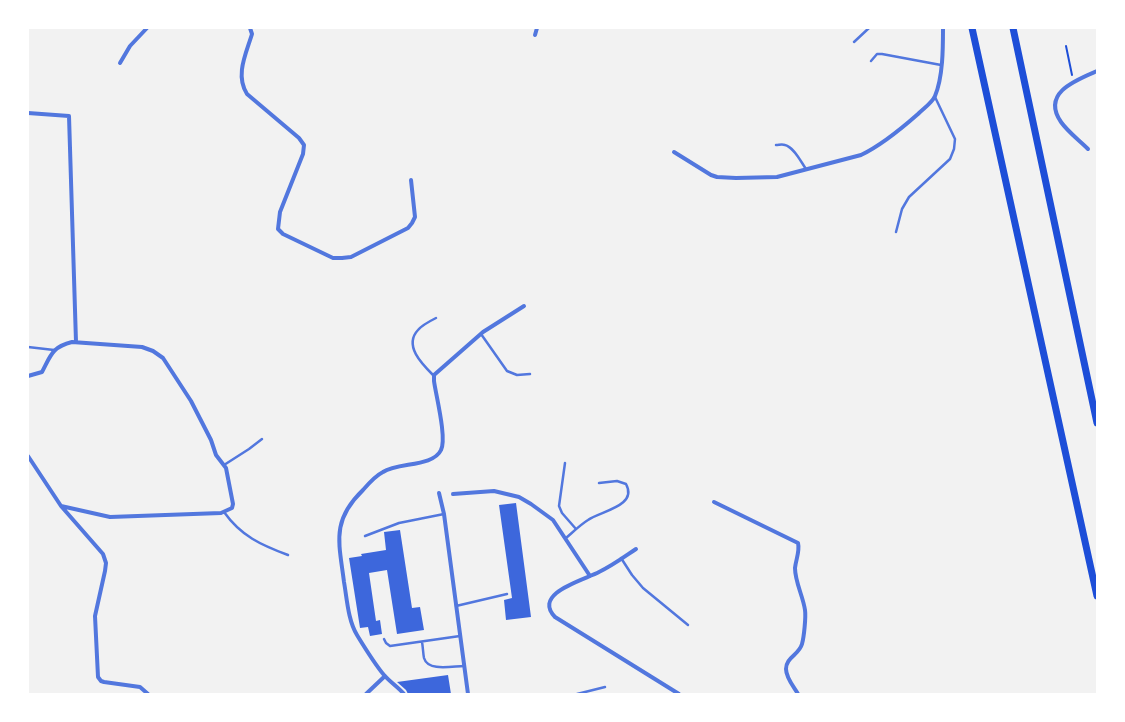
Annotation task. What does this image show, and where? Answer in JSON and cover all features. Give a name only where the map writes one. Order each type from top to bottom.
[{"type":"main road","points":[[972,28],[1097,596]]},
{"type":"main road","points":[[1013,28],[1097,423]]},
{"type":"street","points":[[120,63],[135,40],[147,28]]},
{"type":"street","points":[[250,28],[252,34],[241,75],[241,84],[247,94],[298,138],[304,145],[303,154],[280,212],[278,229],[283,234],[334,258],[350,257],[408,228],[412,223],[415,217],[411,180]]},
{"type":"street","points":[[535,35],[537,28]]},
{"type":"street","points":[[674,152],[711,175],[717,177],[777,178],[870,151],[898,131],[930,104],[935,97],[938,87],[943,50],[943,28]]},
{"type":"street","points":[[1088,149],[1062,123],[1055,112],[1054,107],[1057,97],[1064,89],[1073,82],[1097,71]]},
{"type":"street","points":[[28,113],[69,116],[76,342]]},
{"type":"street","points":[[404,694],[384,676],[356,634],[352,623],[345,585],[339,542],[340,527],[349,506],[379,474],[391,468],[430,459],[438,454],[442,449],[444,438],[434,377],[481,334],[524,306]]},
{"type":"street","points":[[28,376],[42,372],[54,350],[61,345],[76,342],[142,347],[160,355],[168,364],[191,401],[211,440],[216,455],[224,465],[233,504],[232,508],[224,512],[110,517],[61,506]]},
{"type":"street","points":[[28,456],[61,506],[103,554],[106,563],[106,571],[95,616],[98,677],[104,682],[140,687],[148,694]]},
{"type":"street","points":[[453,494],[494,491],[519,497],[553,520],[590,576]]},
{"type":"street","points":[[439,494],[444,514],[455,606],[468,694]]},
{"type":"street","points":[[714,502],[798,543],[800,548],[795,567],[805,611],[803,643],[800,649],[787,662],[786,673],[798,694]]},
{"type":"street","points":[[636,549],[599,572],[570,584],[554,594],[549,606],[555,617],[679,694]]},
{"type":"street","points":[[366,694],[384,676]]},
{"type":"lane","points":[[854,42],[869,28]]},
{"type":"lane","points":[[871,60],[878,54],[882,54],[941,65]]},
{"type":"lane","points":[[896,232],[902,210],[909,197],[950,159],[954,149],[955,139],[935,97]]},
{"type":"lane","points":[[776,145],[784,144],[792,149],[806,170]]},
{"type":"lane","points":[[434,377],[418,358],[413,349],[412,339],[419,328],[436,318]]},
{"type":"lane","points":[[481,334],[507,371],[517,375],[530,374]]},
{"type":"lane","points":[[28,347],[54,350]]},
{"type":"lane","points":[[224,465],[250,449],[262,439]]},
{"type":"lane","points":[[565,463],[559,506],[562,513],[576,529]]},
{"type":"lane","points":[[566,538],[593,516],[620,506],[629,494],[629,489],[626,484],[617,481],[599,483]]},
{"type":"lane","points":[[224,512],[238,529],[265,546],[288,555]]},
{"type":"lane","points":[[366,536],[399,523],[444,514]]},
{"type":"lane","points":[[621,558],[632,575],[644,588],[688,625]]},
{"type":"lane","points":[[455,606],[507,594]]},
{"type":"lane","points":[[384,639],[386,644],[390,646],[460,636]]},
{"type":"lane","points":[[422,642],[424,659],[429,665],[434,667],[464,666]]},
{"type":"lane","points":[[577,694],[606,687]]},
{"type":"path","points":[[1066,46],[1073,82]]},
{"type":"building","points":[[516,503],[531,617],[506,620],[504,600],[512,598],[499,505]]},
{"type":"building","points":[[400,530],[412,608],[420,607],[424,630],[397,634],[387,570],[369,573],[376,621],[380,620],[382,634],[370,636],[368,627],[360,628],[349,558],[362,556],[361,554],[386,550],[384,532]]},
{"type":"building","points":[[448,675],[451,694],[408,694],[406,690],[397,682]]}]
